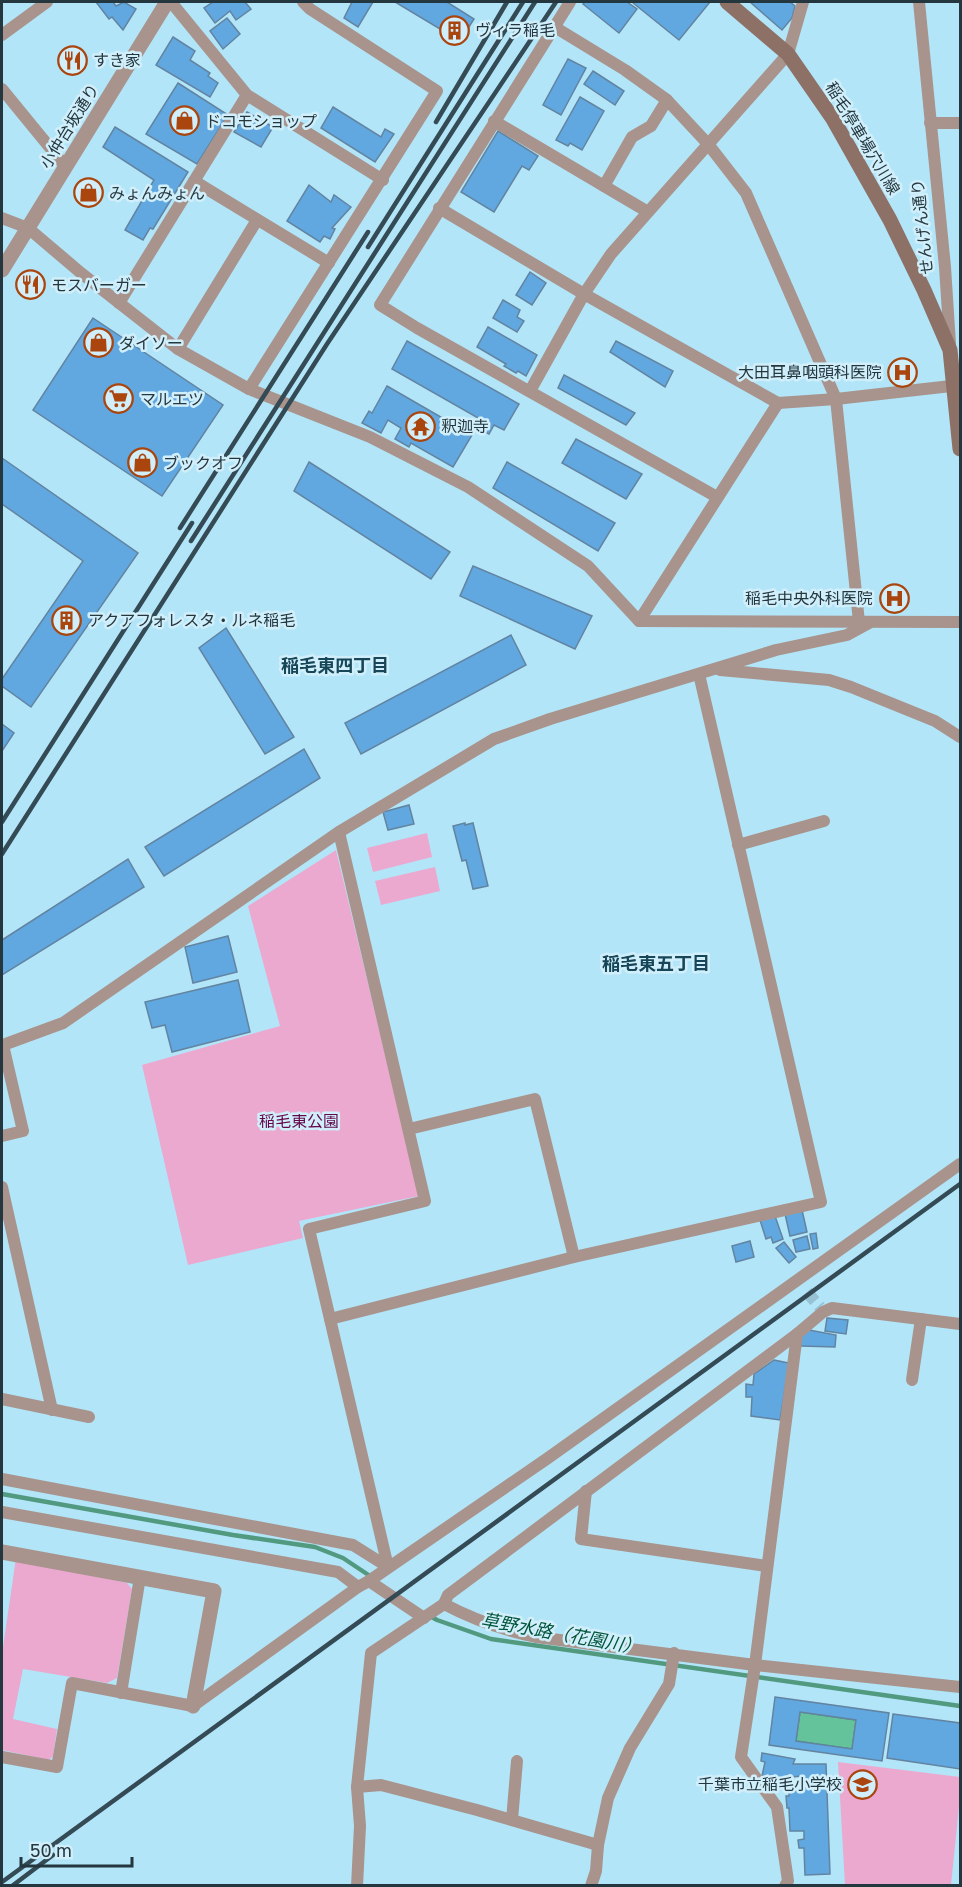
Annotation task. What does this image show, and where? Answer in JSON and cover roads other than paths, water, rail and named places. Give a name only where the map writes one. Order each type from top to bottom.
[{"type":"main road","name":"稲毛停車場穴川線","points":[[727,2],[788,54],[833,119],[890,219],[950,350]]},
{"type":"main road","name":"せんげん通り","points":[[950,350],[957,385],[960,449]]},
{"type":"street","points":[[2,35],[47,2]]},
{"type":"street","points":[[169,2],[247,95],[383,180]]},
{"type":"street","name":"小仲台坂通り","points":[[2,270],[169,2]]},
{"type":"street","points":[[249,389],[438,91],[310,9],[303,2]]},
{"type":"street","points":[[570,2],[380,305],[717,497]]},
{"type":"street","points":[[530,391],[584,294],[611,254],[788,54],[803,2]]},
{"type":"street","name":"せんげん通り","points":[[919,2],[945,267],[950,350]]},
{"type":"street","points":[[553,26],[625,70],[667,100],[708,144],[746,193],[836,399],[864,622]]},
{"type":"street","points":[[2,89],[65,166]]},
{"type":"street","points":[[119,303],[247,95]]},
{"type":"street","points":[[604,186],[632,137],[651,126],[667,100]]},
{"type":"street","points":[[494,122],[648,212]]},
{"type":"street","points":[[930,123],[960,123]]},
{"type":"street","points":[[195,181],[329,263]]},
{"type":"street","points":[[439,208],[584,294],[778,403],[836,399],[957,385]]},
{"type":"street","points":[[2,218],[28,228],[178,349],[249,389],[370,437],[468,488],[588,566],[639,621],[960,622]]},
{"type":"street","points":[[178,349],[257,220]]},
{"type":"street","points":[[639,621],[778,403]]},
{"type":"street","points":[[2,1136],[23,1131],[3,1045],[63,1023],[339,832],[494,739],[550,718],[776,650],[847,634],[864,622]]},
{"type":"street","points":[[713,669],[829,680],[935,721],[960,737]]},
{"type":"street","points":[[330,1319],[574,1257],[821,1202],[699,674]]},
{"type":"street","points":[[738,845],[824,822]]},
{"type":"street","points":[[339,832],[425,1202],[309,1229],[388,1567]]},
{"type":"street","points":[[409,1129],[535,1099],[574,1257]]},
{"type":"street","points":[[2,1757],[57,1767],[72,1683],[193,1706],[388,1567],[549,1458],[960,1164]]},
{"type":"street","points":[[2,1187],[52,1410]]},
{"type":"street","points":[[799,1281],[807,1292]]},
{"type":"street","points":[[357,1886],[360,1827],[357,1786],[371,1653],[444,1605],[448,1595],[797,1334],[822,1310],[832,1308],[960,1324]]},
{"type":"street","points":[[912,1380],[921,1319]]},
{"type":"street","points":[[785,1886],[788,1881],[777,1807],[741,1757],[755,1665],[797,1334]]},
{"type":"street","points":[[2,1399],[89,1417]]},
{"type":"street","points":[[2,1479],[353,1545],[388,1567]]},
{"type":"street","points":[[586,1491],[581,1539],[767,1566]]},
{"type":"street","points":[[2,1512],[338,1572],[424,1618]]},
{"type":"street","points":[[2,1552],[214,1591],[193,1706]]},
{"type":"street","points":[[121,1693],[140,1577]]},
{"type":"street","points":[[444,1605],[472,1619],[503,1630],[536,1637],[755,1665],[960,1687]]},
{"type":"street","points":[[591,1886],[596,1871],[598,1845],[608,1798],[630,1748],[669,1684],[674,1653]]},
{"type":"street","points":[[512,1820],[517,1761]]},
{"type":"street","points":[[357,1786],[381,1785],[598,1845]]},
{"type":"waterway","name":"草野水路（花園川）","points":[[2,1494],[233,1535],[315,1547],[343,1558],[373,1578]]},
{"type":"waterway","name":"草野水路（花園川）","points":[[430,1616],[491,1639],[960,1706]]},
{"type":"tunnel","points":[[807,1292],[820,1307]]},
{"type":"railway","points":[[436,122],[507,2]]},
{"type":"railway","points":[[368,247],[523,2]]},
{"type":"railway","points":[[191,541],[535,2]]},
{"type":"railway","points":[[2,854],[327,344],[556,2]]},
{"type":"railway","points":[[180,528],[368,232]]},
{"type":"railway","points":[[2,822],[192,523]]},
{"type":"railway","points":[[2,1882],[960,1184]]},
{"type":"railway","points":[[12,1886],[53,1855]]},
{"type":"place","name":"ヴィラ稲毛","points":[[454,30]]},
{"type":"place","name":"すき家","points":[[72,60]]},
{"type":"place","name":"ドコモショップ","points":[[184,121]]},
{"type":"place","name":"みょんみょん","points":[[88,193]]},
{"type":"place","name":"モスバーガー","points":[[30,285]]},
{"type":"place","name":"ダイソー","points":[[98,343]]},
{"type":"place","name":"大田耳鼻咽頭科医院","points":[[903,372]]},
{"type":"place","name":"マルエツ","points":[[119,399]]},
{"type":"place","name":"釈迦寺","points":[[420,426]]},
{"type":"place","name":"ブックオフ","points":[[142,463]]},
{"type":"place","name":"稲毛中央外科医院","points":[[894,598]]},
{"type":"place","name":"アクアフォレスタ・ルネ稲毛","points":[[67,620]]},
{"type":"place","name":"千葉市立稲毛小学校","points":[[863,1784]]},
{"type":"district","name":"稲毛東四丁目","points":[[335,666]]},
{"type":"district","name":"稲毛東五丁目","points":[[656,964]]},
{"type":"park label","name":"稲毛東公園","points":[[299,1121]]}]
